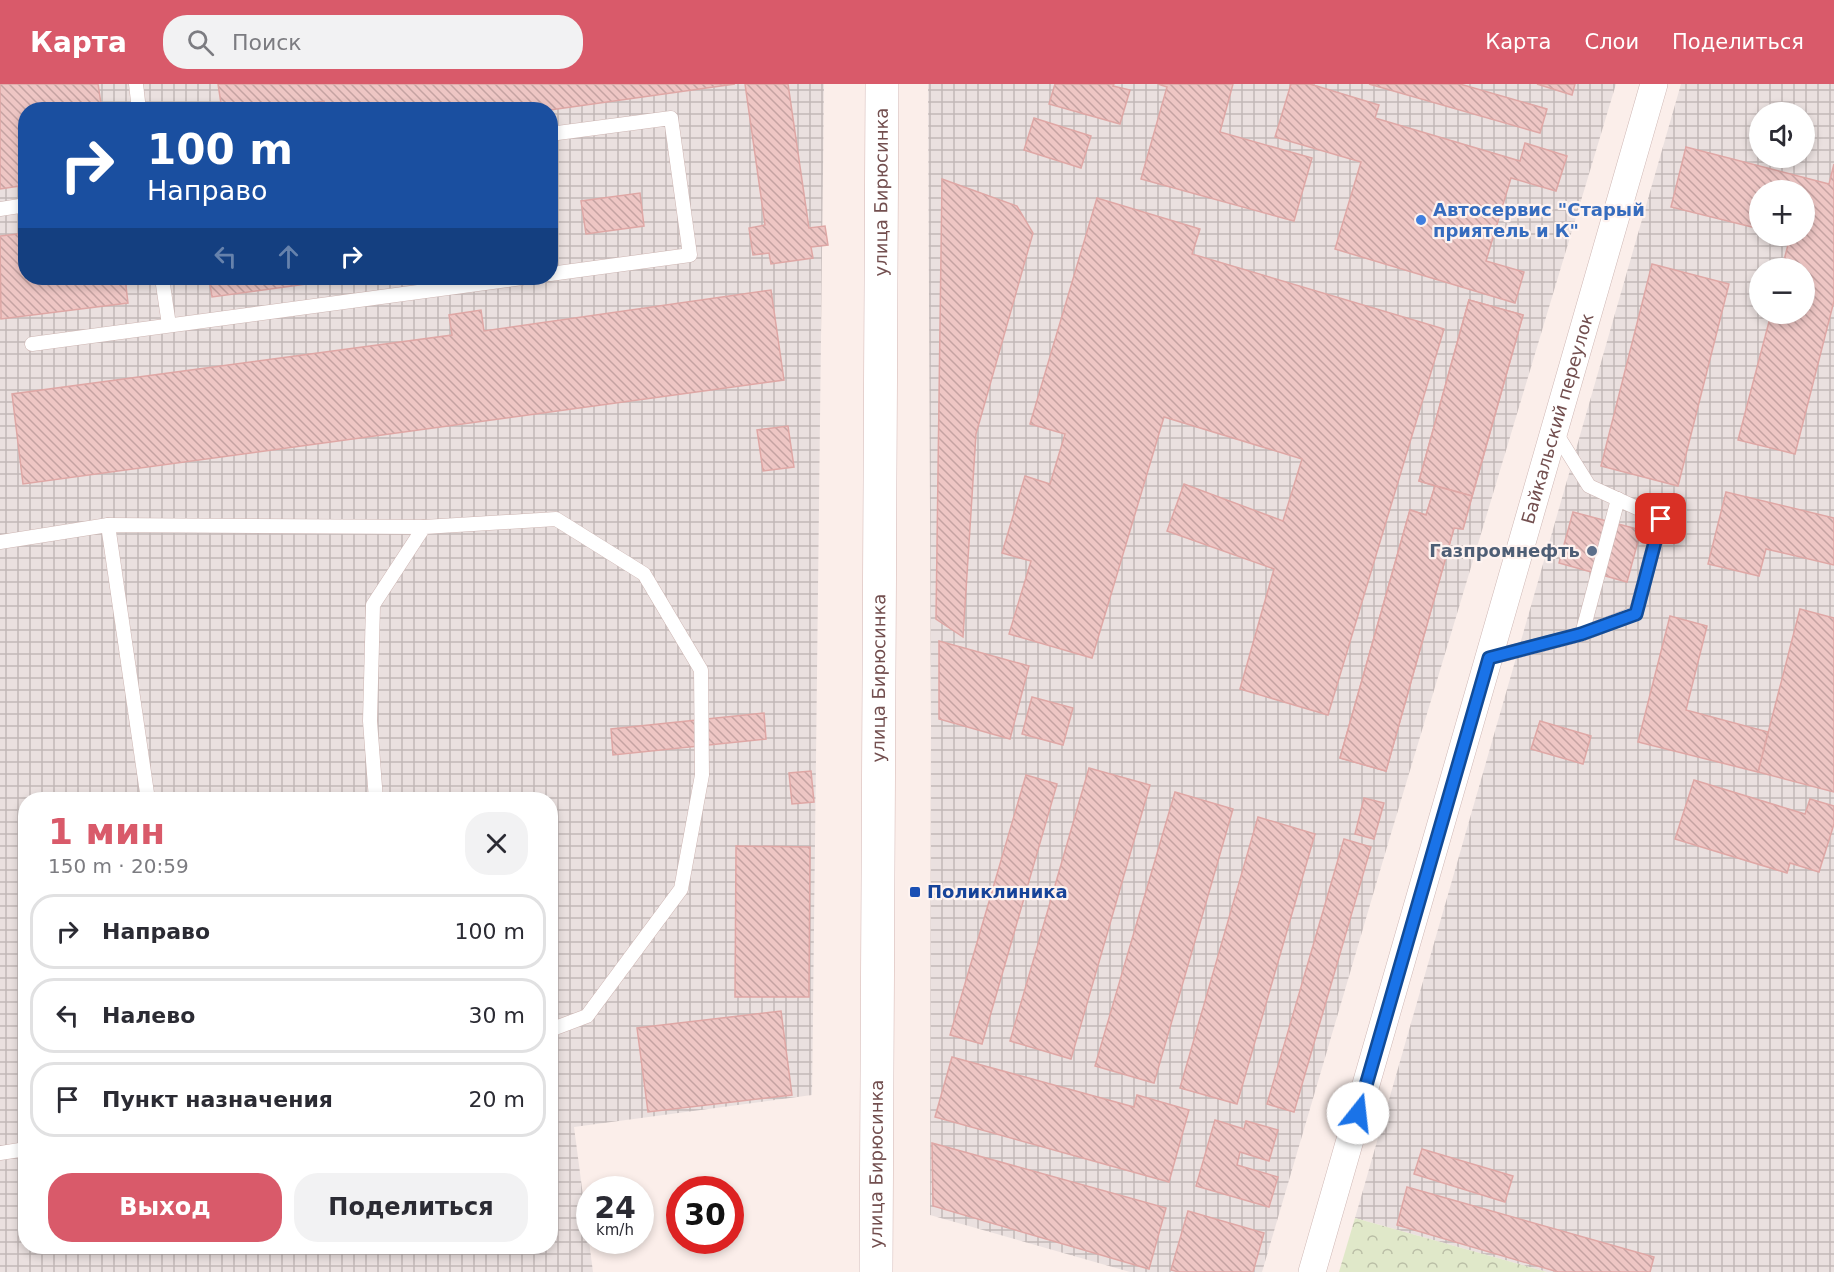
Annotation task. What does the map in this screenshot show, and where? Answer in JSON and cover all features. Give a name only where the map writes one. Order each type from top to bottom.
[{"type":"main road","name":"улица Бирюсинка","points":[[876,1272],[882,84]]},
{"type":"street","name":"Байкальский переулок","points":[[1312,1272],[1654,84]]},
{"type":"lane","points":[[136,84],[138,102]]},
{"type":"lane","points":[[558,133],[671,118],[690,255],[558,273]]},
{"type":"lane","points":[[0,209],[18,206]]},
{"type":"lane","points":[[163,285],[169,325]]},
{"type":"lane","points":[[32,344],[469,285]]},
{"type":"lane","points":[[1489,658],[1581,634],[1636,614],[1661,519],[1589,486],[1554,430]]},
{"type":"lane","points":[[1581,634],[1617,500]]},
{"type":"lane","points":[[0,542],[108,525],[424,527],[556,519],[644,574],[702,670],[702,776],[681,890],[587,1016],[558,1027]]},
{"type":"lane","points":[[108,525],[147,792]]},
{"type":"lane","points":[[375,792],[370,721],[373,605],[424,527]]},
{"type":"lane","points":[[0,1153],[18,1150]]},
{"type":"shaded area","points":[[0,84],[824,84],[812,1095],[574,1127],[580,1176],[576,1176],[576,1254],[591,1254],[593,1272],[0,1272]]},
{"type":"shaded area","points":[[928,84],[1616,84],[1262,1272],[1130,1272],[930,1215],[931,723]]},
{"type":"shaded area","points":[[1681,84],[1834,84],[1834,1272],[1547,1272],[1355,1218]]},
{"type":"green space","points":[[1355,1218],[1547,1272],[1339,1272]]},
{"type":"building","points":[[0,84],[98,84],[101,102],[18,102],[18,186],[0,189]]},
{"type":"building","points":[[218,84],[735,84],[558,109],[558,102],[221,102]]},
{"type":"building","points":[[745,84],[788,84],[809,228],[825,226],[828,245],[811,247],[813,258],[771,264],[769,253],[753,255],[749,228],[765,225]]},
{"type":"building","points":[[1055,84],[1114,84],[1113,86],[1130,90],[1120,124],[1049,104]]},
{"type":"building","points":[[1158,84],[1233,84],[1220,132],[1312,158],[1294,221],[1141,179],[1167,87]]},
{"type":"building","name":"Автосервис \"Старый приятель и К\"","points":[[1291,84],[1310,84],[1379,105],[1375,118],[1520,161],[1525,143],[1567,156],[1556,191],[1511,178],[1486,261],[1524,272],[1515,303],[1335,249],[1361,162],[1275,137]]},
{"type":"building","points":[[1369,84],[1460,84],[1547,109],[1540,133]]},
{"type":"building","points":[[1537,84],[1575,84],[1572,95]]},
{"type":"building","points":[[1034,118],[1091,136],[1081,168],[1024,150]]},
{"type":"building","points":[[1686,147],[1749,163],[1749,168],[1767,168],[1814,180],[1749,180],[1749,226],[1671,207]]},
{"type":"building","points":[[1834,164],[1834,301],[1795,454],[1738,440],[1768,324],[1815,324],[1815,258],[1785,258],[1788,246],[1815,246],[1815,180],[1829,184]]},
{"type":"building","points":[[942,179],[1017,206],[1033,233],[976,434],[963,637],[936,619]]},
{"type":"building","points":[[640,193],[644,226],[586,234],[581,201]]},
{"type":"building","points":[[1097,198],[1200,229],[1192,254],[1444,329],[1328,715],[1240,689],[1274,569],[1167,531],[1184,484],[1283,521],[1302,459],[1164,417],[1092,658],[1009,634],[1031,561],[1002,553],[1025,476],[1050,484],[1065,434],[1030,424]]},
{"type":"building","points":[[18,234],[18,285],[126,285],[128,303],[1,319],[0,236]]},
{"type":"building","points":[[1652,264],[1729,284],[1678,486],[1601,466]]},
{"type":"building","points":[[210,285],[299,285],[212,297]]},
{"type":"building","points":[[771,290],[784,380],[23,484],[12,394],[452,335],[449,315],[481,310],[484,331]]},
{"type":"building","points":[[1469,300],[1523,315],[1463,529],[1454,528],[1386,771],[1340,758],[1410,510],[1426,515],[1435,486],[1419,481]]},
{"type":"building","points":[[1469,300],[1523,315],[1472,496],[1419,481]]},
{"type":"building","points":[[788,426],[794,467],[763,471],[757,430]]},
{"type":"building","points":[[1435,486],[1472,496],[1463,529],[1454,528],[1386,771],[1340,758],[1410,510],[1426,515]]},
{"type":"building","points":[[1726,492],[1834,518],[1834,565],[1766,549],[1759,576],[1708,564]]},
{"type":"building","points":[[1573,512],[1641,530],[1627,582],[1559,563]]},
{"type":"building","points":[[1800,609],[1834,618],[1834,792],[1758,772]]},
{"type":"building","points":[[1670,616],[1707,626],[1686,710],[1768,732],[1758,772],[1638,742]]},
{"type":"building","points":[[939,641],[1029,666],[1010,739],[939,719]]},
{"type":"building","points":[[1032,697],[1073,708],[1063,745],[1022,734]]},
{"type":"building","points":[[764,713],[766,739],[613,755],[611,729]]},
{"type":"building","points":[[1540,721],[1591,736],[1583,764],[1531,749]]},
{"type":"building","points":[[1089,768],[1150,785],[1071,1059],[1010,1041]]},
{"type":"building","points":[[811,771],[814,802],[792,804],[789,773]]},
{"type":"building","points":[[1026,775],[1057,784],[982,1044],[950,1035]]},
{"type":"building","points":[[1694,780],[1805,814],[1810,799],[1834,806],[1834,824],[1819,872],[1790,863],[1787,873],[1675,839]]},
{"type":"building","points":[[1175,792],[1233,809],[1154,1083],[1095,1066]]},
{"type":"building","points":[[1364,798],[1384,803],[1374,839],[1355,834]]},
{"type":"building","points":[[1258,817],[1315,834],[1237,1104],[1180,1088]]},
{"type":"building","points":[[1344,839],[1371,847],[1294,1112],[1267,1104]]},
{"type":"building","points":[[736,846],[810,847],[809,997],[735,997]]},
{"type":"building","points":[[781,1011],[792,1095],[648,1112],[637,1028]]},
{"type":"building","points":[[952,1057],[1134,1107],[1137,1095],[1189,1110],[1169,1182],[935,1117]]},
{"type":"building","points":[[1215,1120],[1244,1129],[1246,1121],[1278,1130],[1269,1161],[1240,1152],[1237,1165],[1278,1177],[1269,1207],[1196,1186]]},
{"type":"building","points":[[932,1143],[1166,1208],[1149,1269],[933,1206]]},
{"type":"building","points":[[1422,1149],[1513,1176],[1505,1202],[1414,1174]]},
{"type":"building","points":[[1407,1187],[1654,1257],[1650,1272],[1558,1272],[1397,1225]]},
{"type":"building","points":[[1188,1211],[1264,1233],[1253,1272],[1179,1272],[1171,1270]]},
{"type":"place","name":"Автосервис \"Старый приятель и К\"","points":[[1421,220]]},
{"type":"place","name":"Газпромнефть","points":[[1592,551]]},
{"type":"place","name":"Поликлиника","points":[[915,892]]},
{"type":"route","points":[[1358,1113],[1489,658],[1556,642],[1636,614],[1661,519]]}]
